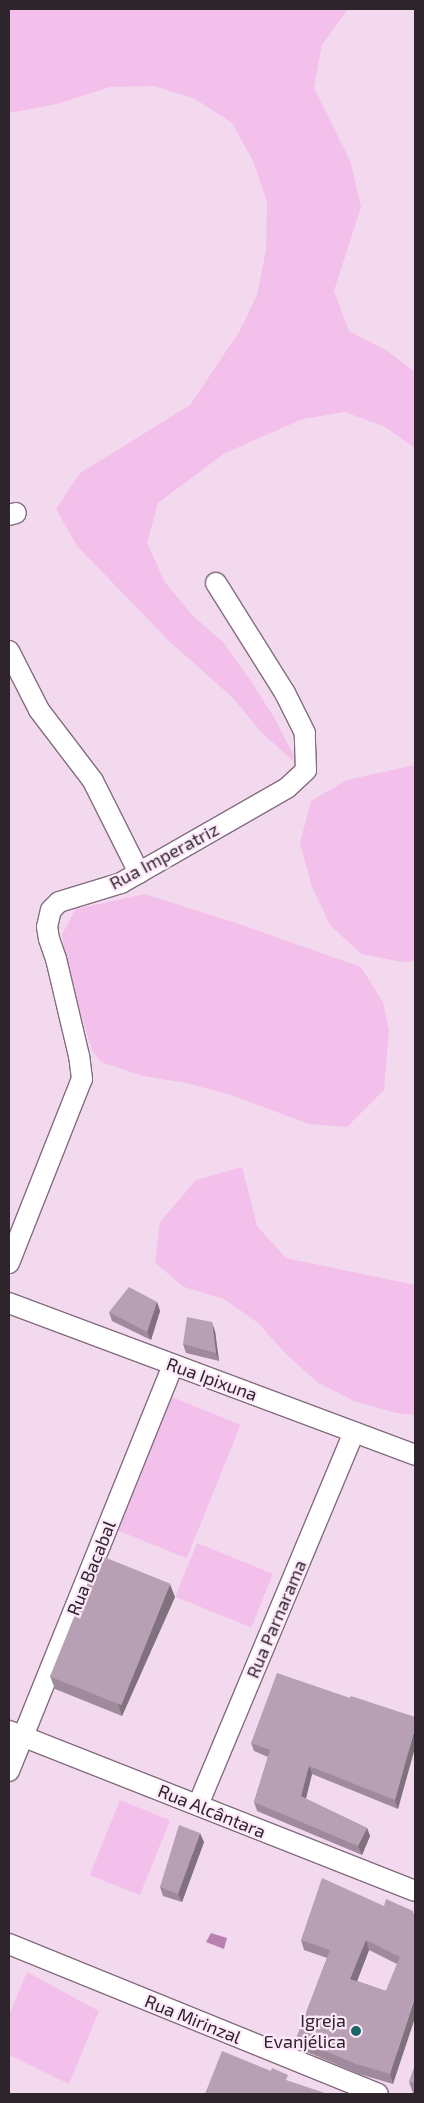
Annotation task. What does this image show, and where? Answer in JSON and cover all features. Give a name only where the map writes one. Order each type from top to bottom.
[{"type":"street","name":"Rua Imperatriz","points":[[9,1263],[82,1079],[80,1056],[56,959],[49,939],[48,915],[59,902],[121,883],[139,873],[286,788],[306,770],[305,733],[286,693],[216,583]]},
{"type":"street","points":[[9,652],[39,710],[94,781],[139,873]]},
{"type":"street","name":"Rua Ipixuna","points":[[9,1303],[415,1454]]},
{"type":"street","name":"Rua Bacabal","points":[[9,1771],[16,1733],[173,1365]]},
{"type":"street","name":"Rua Parnarama","points":[[198,1805],[354,1432]]},
{"type":"street","name":"Rua Alcântara","points":[[16,1733],[414,1887]]},
{"type":"street","name":"Rua Mirinzal","points":[[9,1944],[378,2094]]},
{"type":"shaded area","points":[[9,9],[348,9],[322,45],[314,88],[351,163],[361,207],[334,291],[349,331],[386,350],[415,372],[415,448],[385,427],[345,412],[303,419],[225,453],[158,503],[147,543],[165,582],[192,615],[223,642],[248,677],[274,717],[294,756],[292,760],[261,732],[233,698],[169,641],[77,546],[56,509],[80,473],[190,405],[239,332],[257,295],[266,250],[267,202],[253,161],[232,123],[195,99],[154,86],[110,87],[57,104],[9,113]]},
{"type":"shaded area","points":[[415,765],[415,961],[402,962],[361,954],[330,925],[312,887],[300,843],[311,801],[347,780]]},
{"type":"shaded area","points":[[145,894],[236,923],[361,967],[383,1002],[389,1030],[384,1090],[347,1127],[309,1124],[231,1095],[186,1083],[143,1076],[101,1062],[92,1050],[67,970],[62,934],[76,909]]},
{"type":"shaded area","points":[[242,1167],[257,1226],[286,1258],[415,1285],[415,1415],[396,1413],[354,1401],[317,1382],[285,1353],[258,1323],[224,1299],[184,1287],[155,1263],[160,1222],[196,1180]]},
{"type":"shaded area","points":[[172,1397],[241,1425],[187,1558],[118,1531]]},
{"type":"shaded area","points":[[197,1543],[273,1574],[251,1627],[175,1597]]},
{"type":"shaded area","points":[[120,1800],[170,1820],[140,1895],[90,1875]]},
{"type":"shaded area","points":[[211,1933],[227,1938],[224,1949],[206,1942]]},
{"type":"shaded area","points":[[27,1972],[99,2011],[69,2084],[9,2055],[9,2015]]},
{"type":"building","points":[[129,1287],[157,1302],[147,1332],[109,1312]]},
{"type":"building","points":[[187,1317],[212,1322],[216,1353],[183,1344]]},
{"type":"building","points":[[99,1555],[170,1584],[121,1705],[50,1676]]},
{"type":"building","points":[[277,1673],[350,1698],[351,1696],[415,1717],[415,1728],[395,1800],[309,1766],[301,1796],[367,1828],[358,1846],[254,1802],[270,1750],[251,1743]]},
{"type":"building","points":[[179,1825],[200,1833],[178,1894],[160,1887]]},
{"type":"building","points":[[322,1878],[384,1906],[386,1899],[413,1911],[412,1913],[415,1914],[415,1997],[390,2074],[356,2064],[296,2039],[330,1950],[301,1940]],"holes":[[[366,1940],[400,1957],[386,1991],[350,1979]]]},
{"type":"building","points":[[222,2051],[271,2071],[272,2068],[288,2075],[286,2080],[328,2094],[205,2094]]},
{"type":"building","points":[[415,2065],[415,2083],[409,2082]]},
{"type":"place","name":"Igreja Evanjélica","points":[[356,2031]]}]
